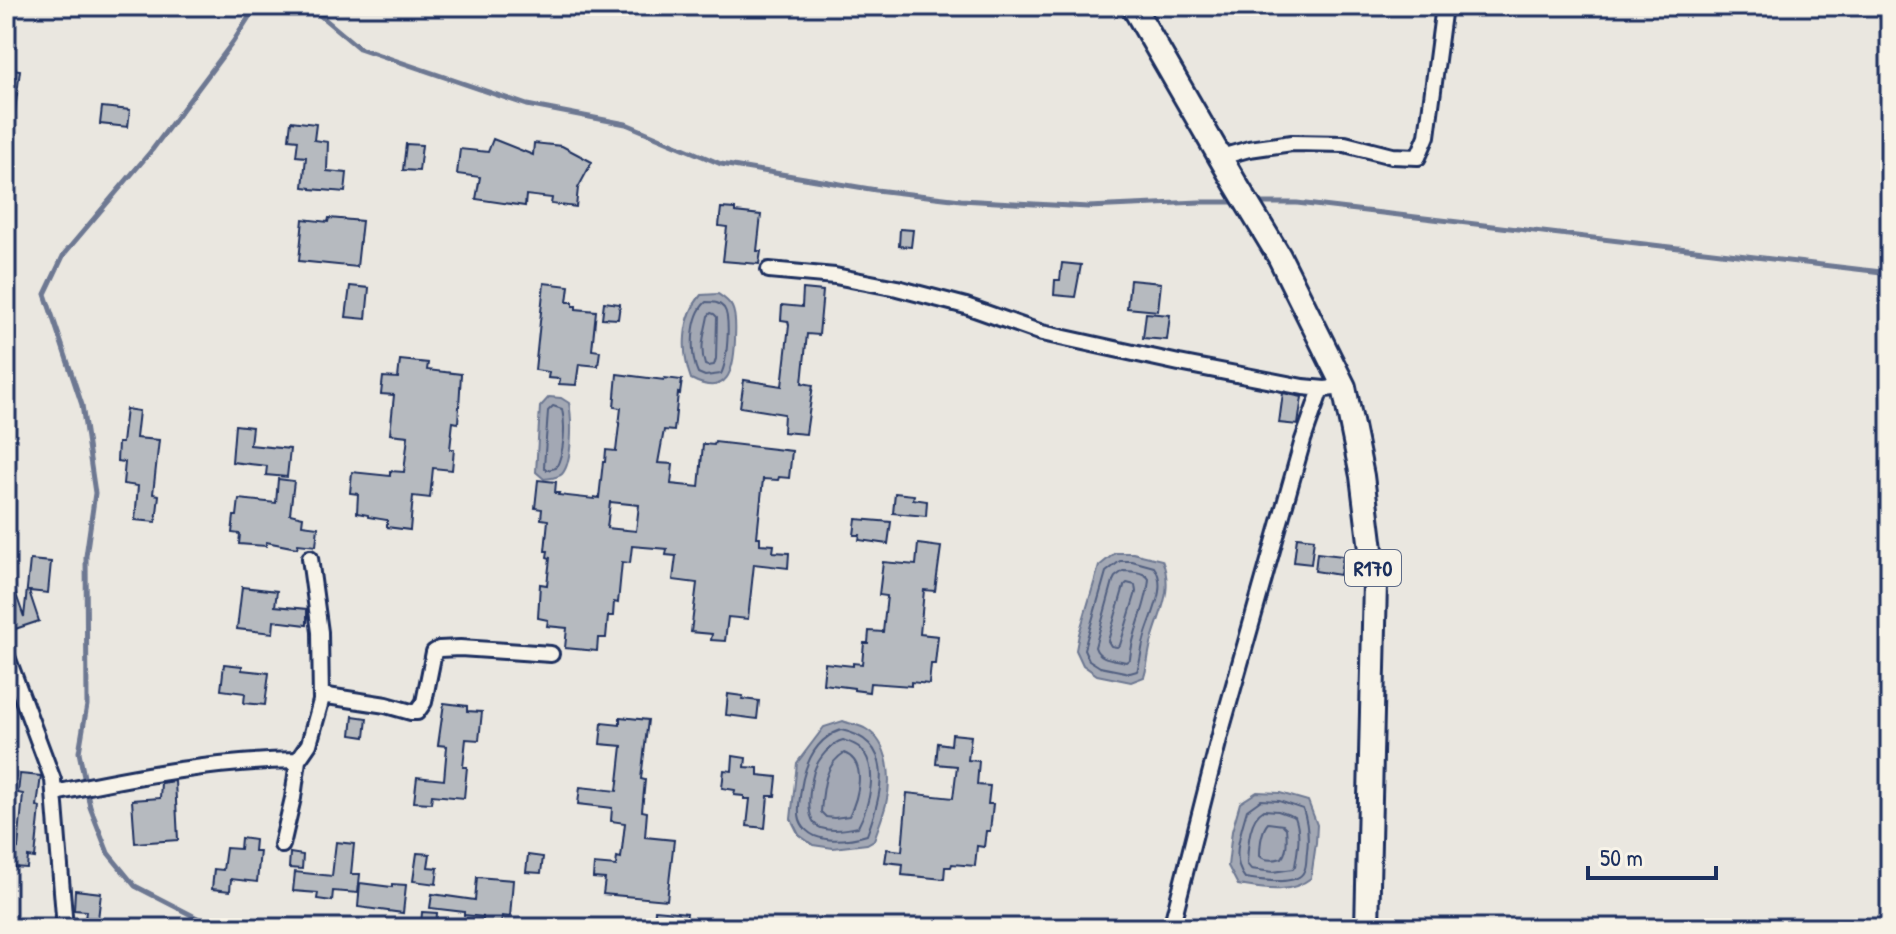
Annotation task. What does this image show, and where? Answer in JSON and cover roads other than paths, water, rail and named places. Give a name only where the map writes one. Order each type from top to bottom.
[{"type":"main road","name":"R170","points":[[1133,6],[1279,256],[1332,388],[1362,476],[1375,582],[1367,928]]},
{"type":"street","points":[[1221,157],[1249,149],[1292,143],[1345,144],[1392,156],[1418,157],[1427,136],[1444,6]]},
{"type":"street","points":[[769,270],[835,276],[897,288],[966,306],[1042,333],[1179,363],[1332,388],[1303,440],[1225,717],[1171,928]]},
{"type":"street","points":[[282,845],[298,760],[309,744],[321,695],[320,632],[310,558]]},
{"type":"street","points":[[321,695],[417,712],[424,702],[434,652],[439,649],[551,654]]},
{"type":"street","points":[[6,654],[53,780],[61,792],[65,928]]},
{"type":"street","points":[[61,792],[245,762],[298,760]]},
{"type":"water","points":[[718,294],[728,301],[734,311],[733,361],[721,383],[703,384],[691,379],[685,335],[690,314],[701,295]]},
{"type":"water","points":[[549,397],[561,398],[569,403],[571,440],[562,474],[544,479],[536,472],[540,407]]},
{"type":"water","points":[[1115,553],[1133,553],[1162,560],[1167,581],[1144,677],[1131,682],[1097,675],[1083,665],[1076,650],[1099,566]]},
{"type":"water","points":[[843,721],[866,729],[880,743],[889,773],[886,804],[874,840],[867,844],[833,848],[813,845],[799,835],[791,819],[797,763],[824,727]]},
{"type":"water","points":[[1257,792],[1280,793],[1308,801],[1317,825],[1316,843],[1311,878],[1303,883],[1285,889],[1238,885],[1228,866],[1232,831],[1240,803]]},
{"type":"waterway","points":[[227,928],[207,923],[135,886],[108,853],[90,807],[79,752],[87,705],[86,556],[95,493],[82,405],[45,294],[64,254],[152,150],[233,42],[256,6]]},
{"type":"waterway","points":[[309,6],[359,48],[527,105],[626,124],[721,164],[876,190],[961,200],[1088,207],[1237,202]]},
{"type":"waterway","points":[[1255,203],[1297,203],[1890,273]]}]
